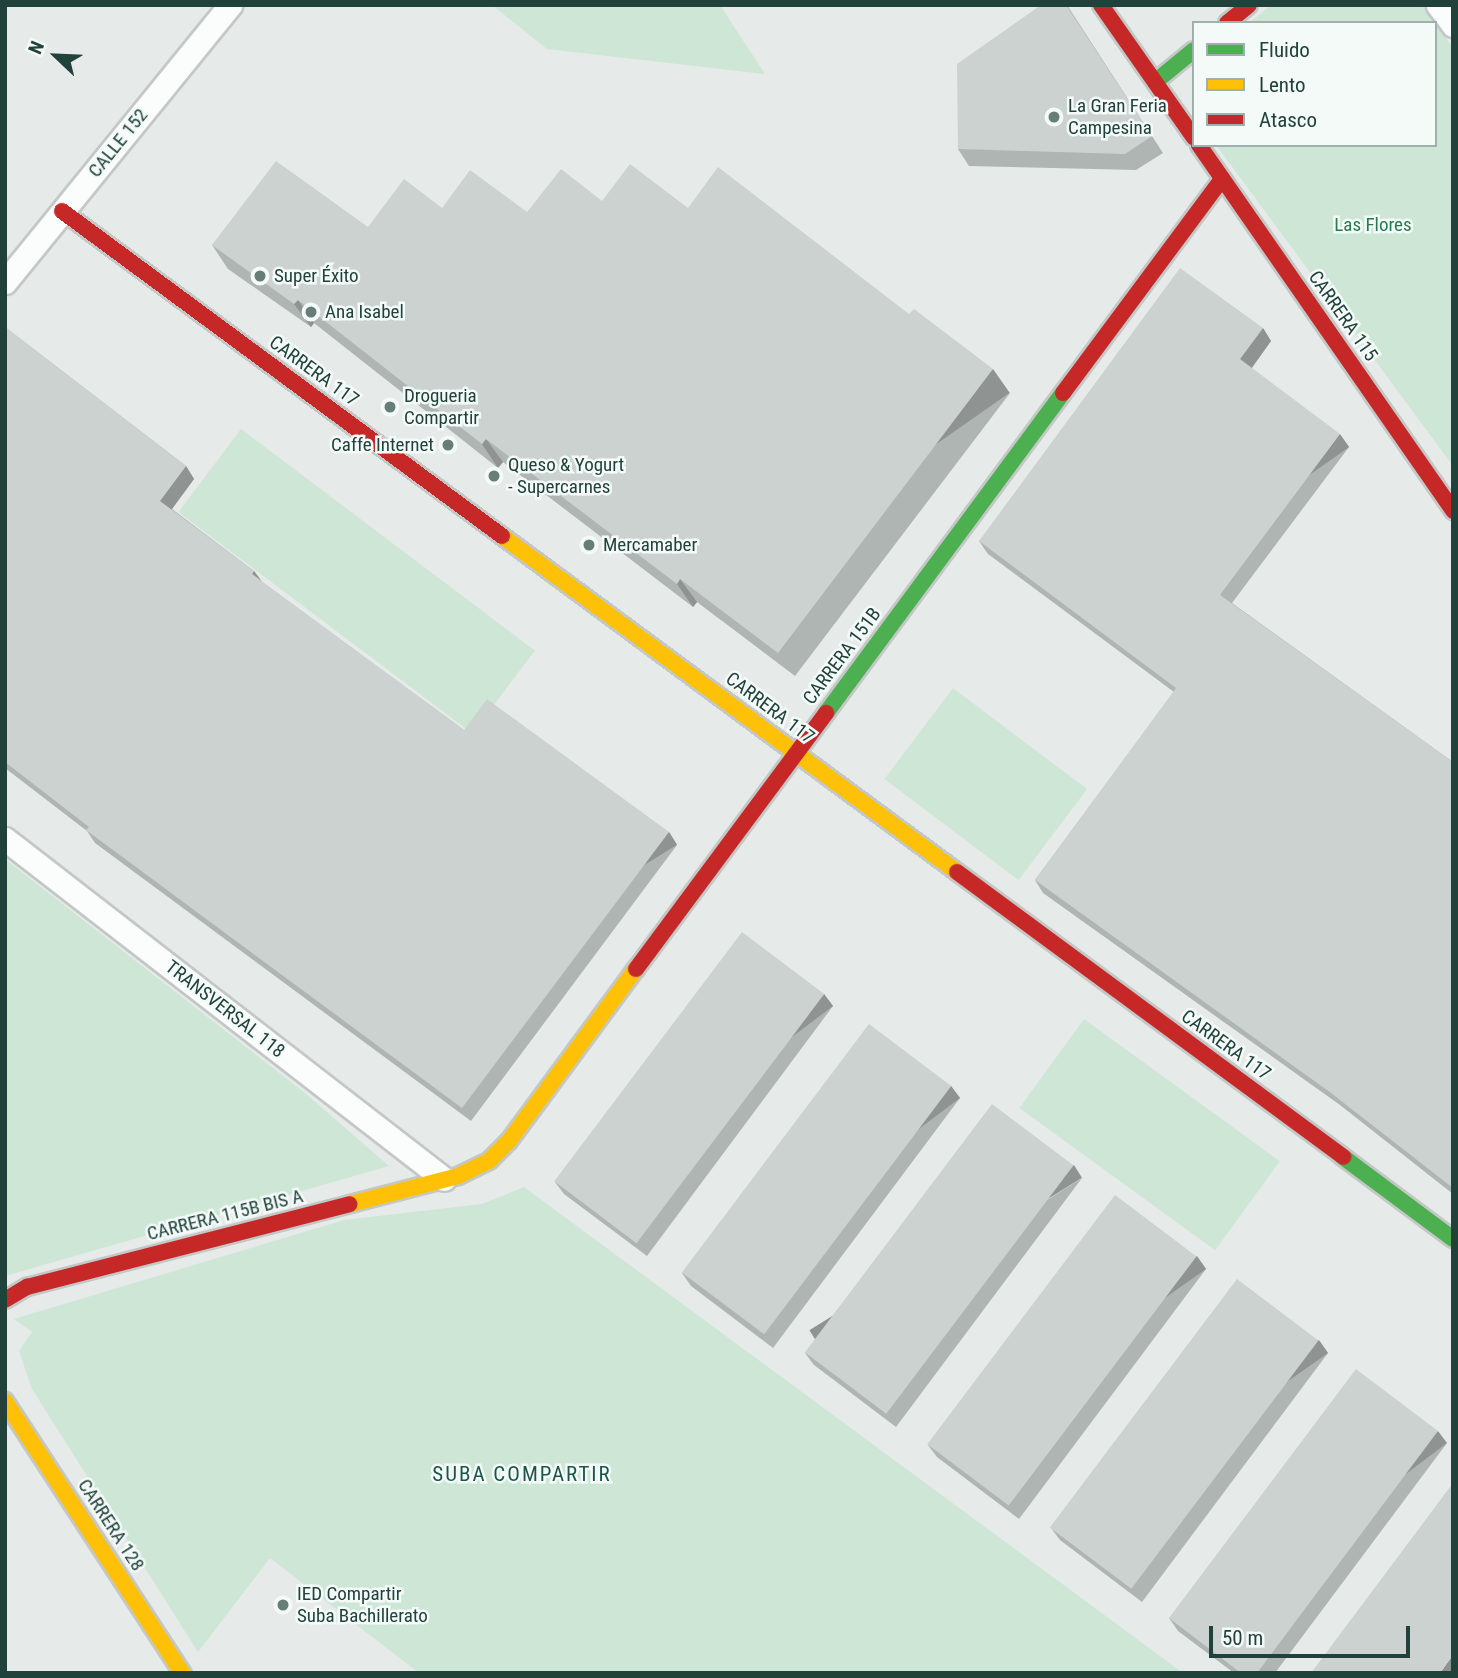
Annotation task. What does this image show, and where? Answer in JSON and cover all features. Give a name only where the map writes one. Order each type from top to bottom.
[{"type":"street","name":"CALLE 152","points":[[5,282],[230,5]]},
{"type":"street","points":[[1101,5],[1192,135]]},
{"type":"street","points":[[1229,21],[1249,5]]},
{"type":"street","points":[[1438,5],[1453,25]]},
{"type":"street","points":[[1155,82],[1192,52]]},
{"type":"street","name":"CARRERA 115","points":[[1200,147],[1453,511]]},
{"type":"street","name":"CARRERA 151B","points":[[451,1177],[489,1161],[509,1140],[1222,179]]},
{"type":"street","name":"CARRERA 117","points":[[62,211],[1453,1239]]},
{"type":"street","name":"TRANSVERSAL 118","points":[[5,839],[451,1177]]},
{"type":"street","name":"CARRERA 115B BIS A","points":[[5,1300],[27,1287],[451,1177]]},
{"type":"street","name":"CARRERA 128","points":[[5,1401],[182,1673]]},
{"type":"green space","points":[[492,5],[720,5],[765,74],[547,49]]},
{"type":"green space","points":[[1271,5],[1422,5],[1434,21],[1251,21]]},
{"type":"green space","name":"Las Flores","points":[[1437,26],[1453,48],[1453,466],[1217,147],[1437,147]]},
{"type":"green space","points":[[241,429],[535,650],[472,734],[178,512]]},
{"type":"green space","points":[[953,688],[1087,789],[1019,880],[884,779]]},
{"type":"green space","points":[[5,859],[305,1093],[389,1166],[5,1276]]},
{"type":"green space","points":[[1084,1019],[1280,1161],[1215,1250],[1019,1108]]},
{"type":"green space","points":[[524,1187],[1183,1673],[419,1673],[270,1558],[198,1652],[32,1389],[19,1351],[32,1332],[14,1319],[344,1220],[482,1204]]},
{"type":"building","name":"La Gran Feria Campesina","points":[[1041,5],[1066,5],[1152,136],[1125,154],[958,149],[957,64]]},
{"type":"building","points":[[276,161],[368,227],[404,179],[442,208],[470,170],[527,212],[561,169],[602,201],[630,164],[688,208],[718,167],[909,314],[914,309],[993,369],[778,653],[680,579],[677,584],[486,439],[482,444],[298,300],[294,304],[212,245]]},
{"type":"building","points":[[1180,268],[1263,328],[1240,359],[1340,434],[1220,595],[1453,762],[1453,1188],[1331,1093],[1035,880],[1176,688],[979,541]]},
{"type":"building","points":[[5,327],[186,466],[160,501],[254,571],[252,574],[464,730],[487,699],[669,832],[462,1108],[86,830],[89,827],[5,762]]},
{"type":"building","points":[[742,932],[824,994],[636,1243],[554,1181]]},
{"type":"building","points":[[869,1024],[951,1086],[764,1334],[682,1272]]},
{"type":"building","points":[[992,1104],[1073,1165],[886,1414],[805,1352]]},
{"type":"building","points":[[1115,1195],[1196,1256],[1009,1506],[927,1444]]},
{"type":"building","points":[[1237,1279],[1318,1340],[1131,1589],[1050,1527]]},
{"type":"building","points":[[1356,1369],[1438,1431],[1257,1673],[1241,1673],[1169,1618]]},
{"type":"building","points":[[1453,1483],[1453,1655],[1440,1673],[1311,1673]]},
{"type":"traffic: fast","points":[[1155,82],[1192,52]]},
{"type":"traffic: fast","points":[[826,713],[1063,393]]},
{"type":"traffic: fast","points":[[1343,1157],[1453,1239]]},
{"type":"traffic: slow","points":[[502,536],[957,872]]},
{"type":"traffic: slow","points":[[350,1204],[458,1176],[489,1161],[509,1141],[636,969]]},
{"type":"traffic: slow","points":[[5,1401],[182,1673]]},
{"type":"traffic: jam","points":[[1101,5],[1192,135]]},
{"type":"traffic: jam","points":[[1229,21],[1249,5]]},
{"type":"traffic: jam","points":[[1200,147],[1453,511]]},
{"type":"traffic: jam","points":[[1063,393],[1222,179]]},
{"type":"traffic: jam","points":[[62,211],[502,536]]},
{"type":"traffic: jam","points":[[636,969],[826,713]]},
{"type":"traffic: jam","points":[[957,872],[1343,1157]]},
{"type":"traffic: jam","points":[[5,1300],[27,1287],[350,1204]]},
{"type":"place","name":"La Gran Feria Campesina","points":[[1054,117]]},
{"type":"place","name":"Super Éxito","points":[[260,276]]},
{"type":"place","name":"Ana Isabel","points":[[311,312]]},
{"type":"place","name":"Drogueria Compartir","points":[[390,407]]},
{"type":"place","name":"Caffe Internet","points":[[448,445]]},
{"type":"place","name":"Queso & Yogurt - Supercarnes","points":[[494,476]]},
{"type":"place","name":"Mercamaber","points":[[589,545]]},
{"type":"place","name":"IED Compartir Suba Bachillerato","points":[[283,1605]]},
{"type":"district","name":"SUBA COMPARTIR","points":[[522,1474]]}]
